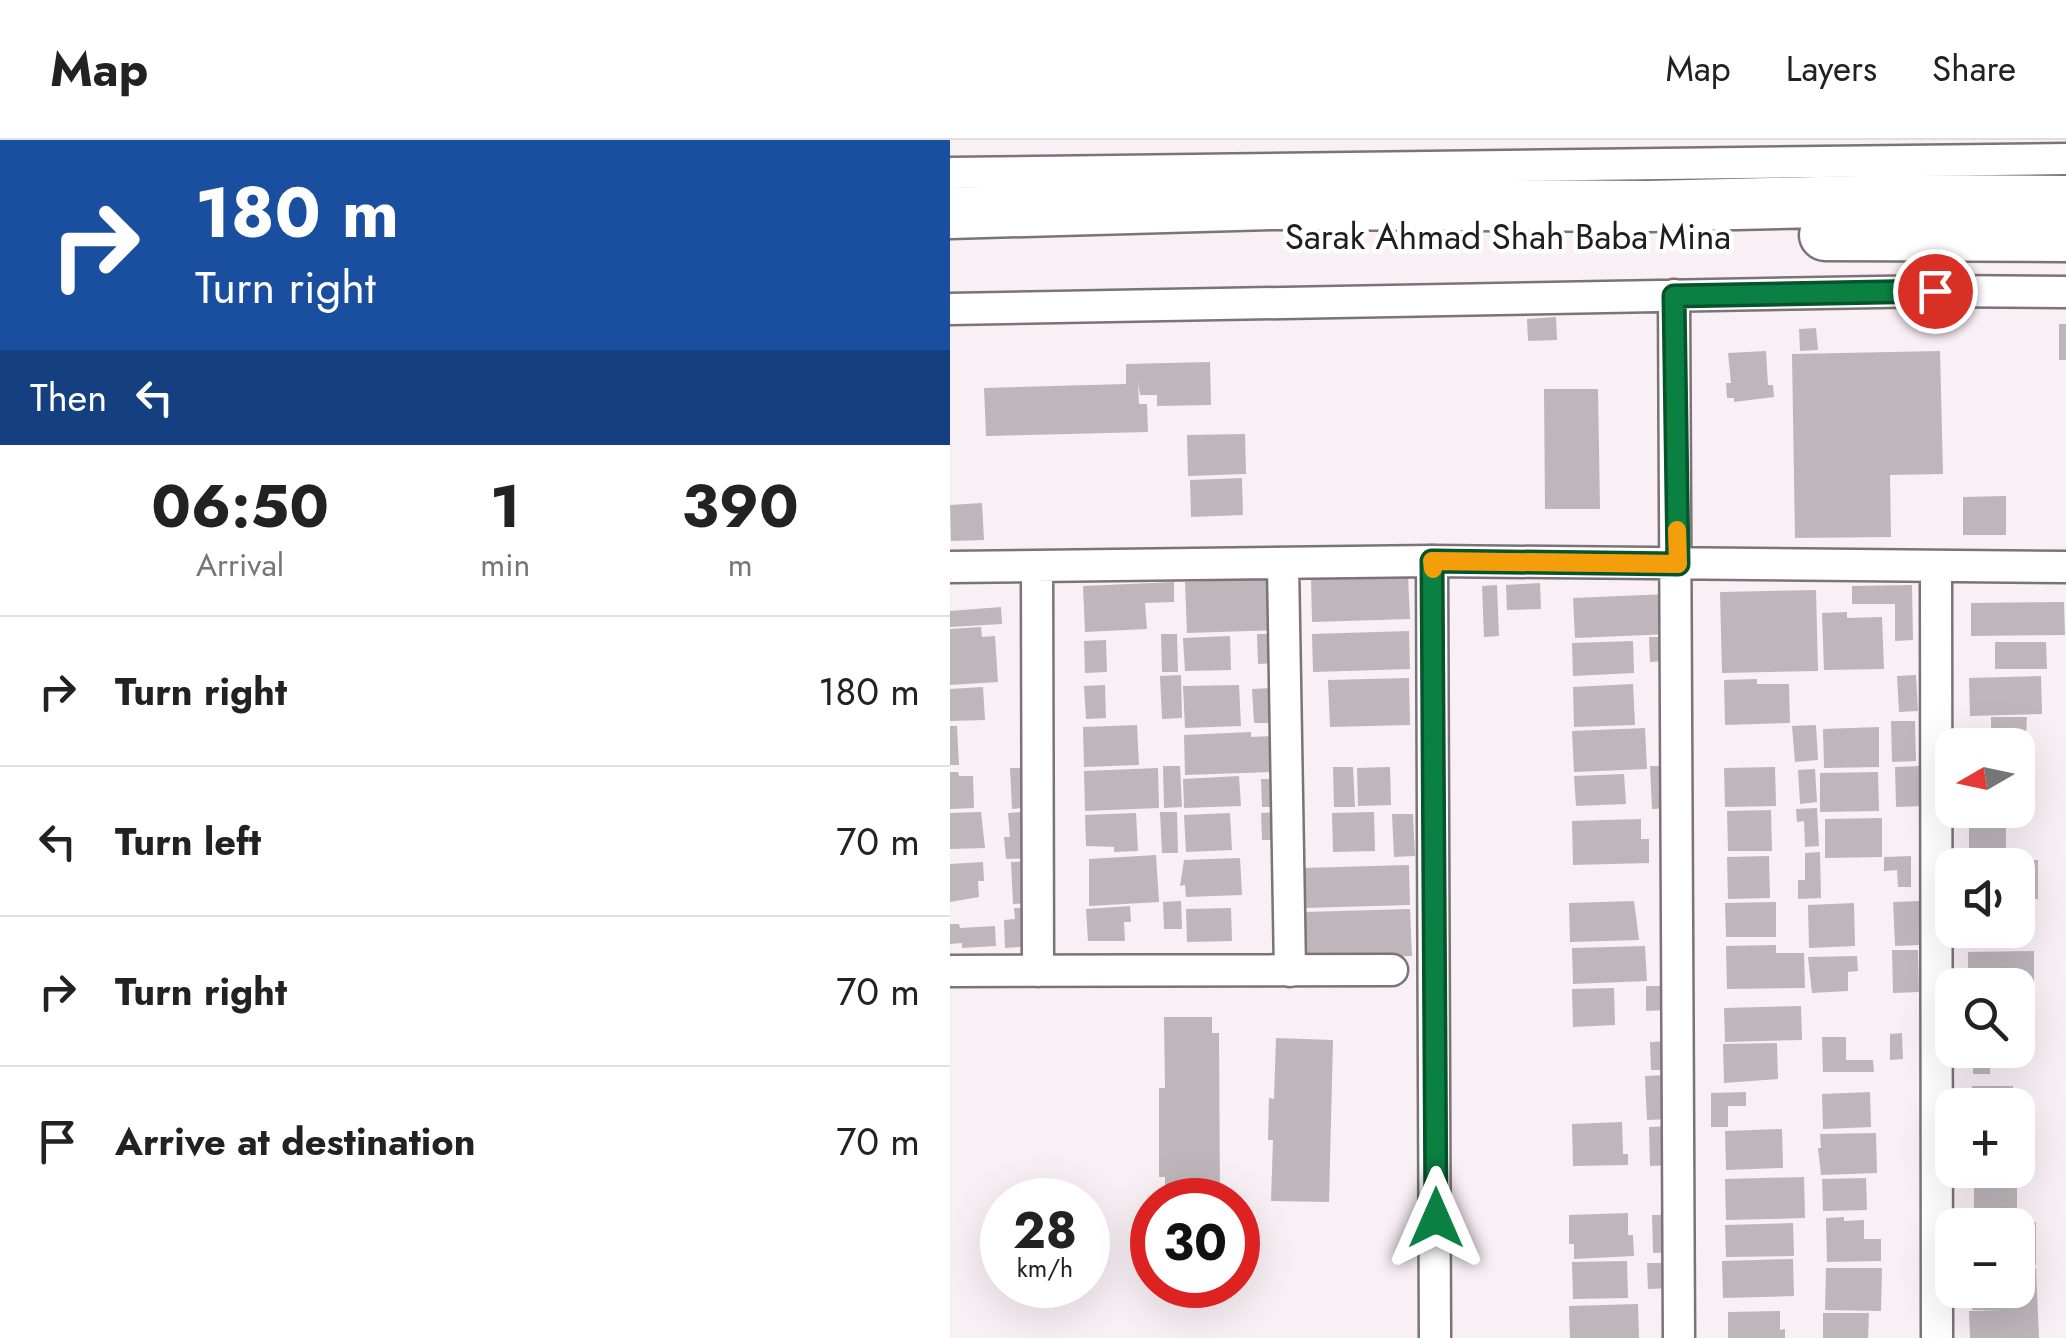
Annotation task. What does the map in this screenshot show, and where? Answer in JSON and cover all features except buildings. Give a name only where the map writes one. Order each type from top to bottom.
[{"type":"highway","points":[[950,213],[1271,204],[1648,206],[2066,201]]},
{"type":"highway","name":"Sarak Ahmad Shah Baba Mina","points":[[950,247],[1606,235],[2066,236]]},
{"type":"street","points":[[950,173],[1039,155],[1813,151],[2066,158]]},
{"type":"street","points":[[950,308],[2066,292]]},
{"type":"street","points":[[1674,296],[1679,1338]]},
{"type":"street","points":[[1432,561],[1435,1338]]},
{"type":"street","points":[[950,567],[1432,561],[2066,567]]},
{"type":"street","points":[[1283,565],[1290,971]]},
{"type":"street","points":[[1037,567],[1038,971]]},
{"type":"street","points":[[1936,567],[1937,1338]]},
{"type":"street","points":[[950,971],[1392,970]]},
{"type":"slow traffic","points":[[1433,569],[1432,561],[1678,564],[1677,530]]},
{"type":"route","points":[[1436,1218],[1432,561],[1678,564],[1674,296],[1935,291]]}]
